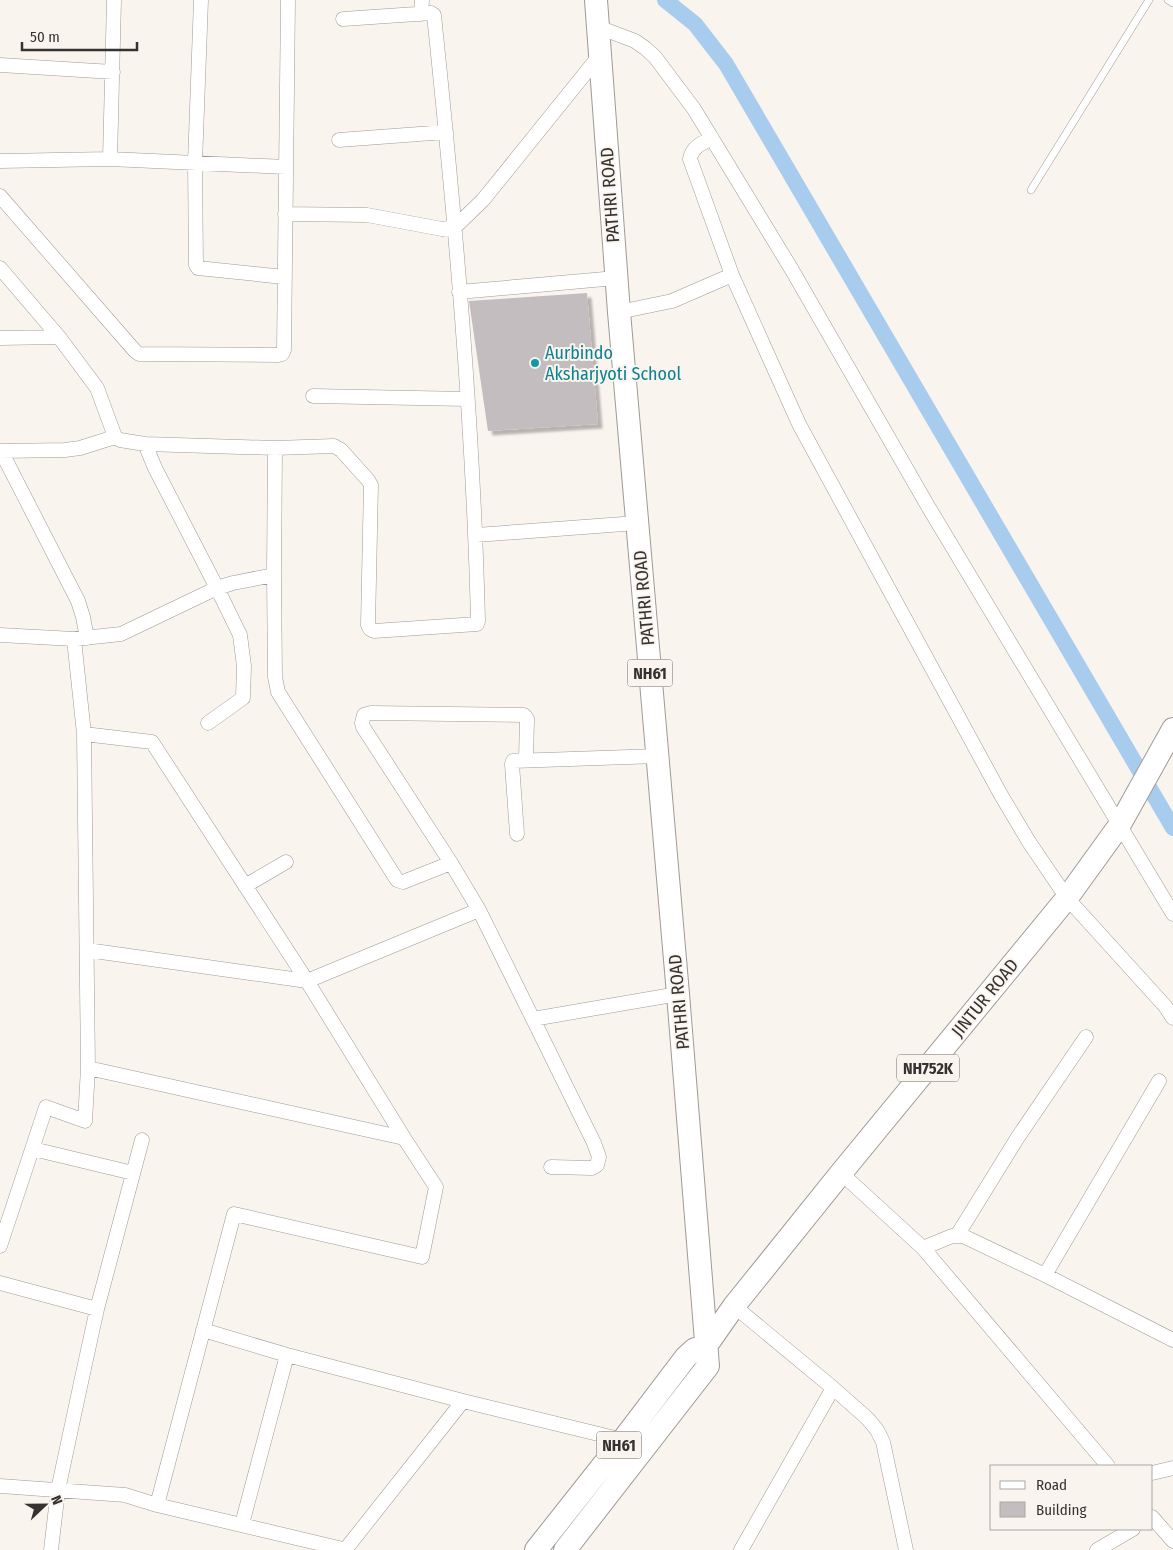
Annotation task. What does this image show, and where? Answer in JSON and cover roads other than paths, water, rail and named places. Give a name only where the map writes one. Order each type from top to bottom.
[{"type":"highway","name":"PATHRI ROAD","points":[[594,9],[600,54],[616,278],[658,756],[706,1346]]},
{"type":"highway","name":"NH752K","points":[[1122,822],[1173,729]]},
{"type":"highway","name":"JINTUR ROAD","points":[[731,1310],[1067,898],[1122,822]]},
{"type":"highway","name":"NH752K","points":[[706,1346],[731,1310]]},
{"type":"highway","name":"NH61","points":[[536,1550],[624,1440],[689,1354],[695,1349],[706,1346],[708,1366],[706,1370],[565,1550]]},
{"type":"street","points":[[110,159],[114,0]]},
{"type":"street","points":[[201,0],[195,163],[197,267],[284,277]]},
{"type":"street","points":[[0,196],[134,351],[139,354],[280,355],[284,350],[288,0]]},
{"type":"street","points":[[0,268],[59,337],[98,390],[116,437],[120,440],[145,444],[275,448],[334,446],[341,450],[370,482],[368,625],[372,630],[477,624],[476,535],[455,227],[434,15],[421,7],[343,19]]},
{"type":"street","points":[[594,9],[650,52],[689,101],[797,279],[929,508],[1122,822],[1173,914]]},
{"type":"street","points":[[285,214],[359,214],[442,229],[455,227],[483,200],[501,179],[600,54]]},
{"type":"street","points":[[0,65],[113,72]]},
{"type":"street","points":[[339,140],[446,132]]},
{"type":"street","points":[[712,138],[696,146],[691,152],[690,159],[732,274],[800,424],[824,470],[1001,795],[1030,842],[1067,898],[1165,1006],[1173,1018]]},
{"type":"street","points":[[0,161],[110,159],[286,166]]},
{"type":"street","points":[[619,312],[672,301],[732,274]]},
{"type":"street","points":[[459,292],[616,278]]},
{"type":"street","points":[[0,338],[59,337]]},
{"type":"street","points":[[313,396],[467,399]]},
{"type":"street","points":[[0,1246],[46,1107],[85,1121],[88,1068],[84,734],[80,639],[84,617],[78,601],[0,451],[65,450],[80,448],[116,437]]},
{"type":"street","points":[[145,444],[155,468],[240,635],[244,666],[243,698],[240,702],[208,722]]},
{"type":"street","points":[[275,448],[275,678],[278,692],[397,880],[403,882],[451,862]]},
{"type":"street","points":[[476,535],[637,523]]},
{"type":"street","points":[[0,636],[80,639],[121,634],[217,588],[274,575]]},
{"type":"street","points":[[526,759],[526,715],[371,713],[362,719],[363,727],[451,862],[478,910],[594,1143],[599,1157],[597,1165],[592,1168],[551,1168]]},
{"type":"street","points":[[84,734],[152,742],[307,982],[436,1187],[422,1257],[234,1214],[157,1505]]},
{"type":"street","points":[[517,834],[512,762],[515,760],[658,756]]},
{"type":"street","points":[[245,886],[286,862]]},
{"type":"street","points":[[86,950],[307,982],[478,910]]},
{"type":"street","points":[[533,1019],[678,994]]},
{"type":"street","points":[[923,1248],[958,1234],[1018,1137],[1086,1037]]},
{"type":"street","points":[[88,1068],[404,1138]]},
{"type":"street","points":[[1045,1275],[1159,1081]]},
{"type":"street","points":[[51,1550],[58,1490],[97,1309],[142,1140]]},
{"type":"street","points":[[32,1149],[133,1173]]},
{"type":"street","points":[[841,1173],[923,1248],[1107,1465]]},
{"type":"street","points":[[958,1234],[1045,1275],[1173,1340]]},
{"type":"street","points":[[0,1283],[97,1309]]},
{"type":"street","points":[[731,1310],[833,1388],[868,1419],[881,1436],[884,1442],[906,1550]]},
{"type":"street","points":[[203,1330],[287,1355],[463,1401],[624,1440]]},
{"type":"street","points":[[242,1524],[287,1355]]},
{"type":"street","points":[[741,1550],[833,1388]]},
{"type":"street","points":[[0,1486],[124,1495],[157,1505],[346,1550],[463,1401]]},
{"type":"street","points":[[1153,1473],[1173,1468]]},
{"type":"street","points":[[1153,1518],[1173,1541]]},
{"type":"street","points":[[1097,1550],[1131,1530]]},
{"type":"lane","points":[[1031,190],[1149,0]]},
{"type":"lane","points":[[1168,0],[1173,3]]},
{"type":"waterway","points":[[665,0],[695,24],[726,64],[1173,828]]},
{"type":"place","name":"Aurbindo Aksharjyoti School","points":[[535,363]]}]
